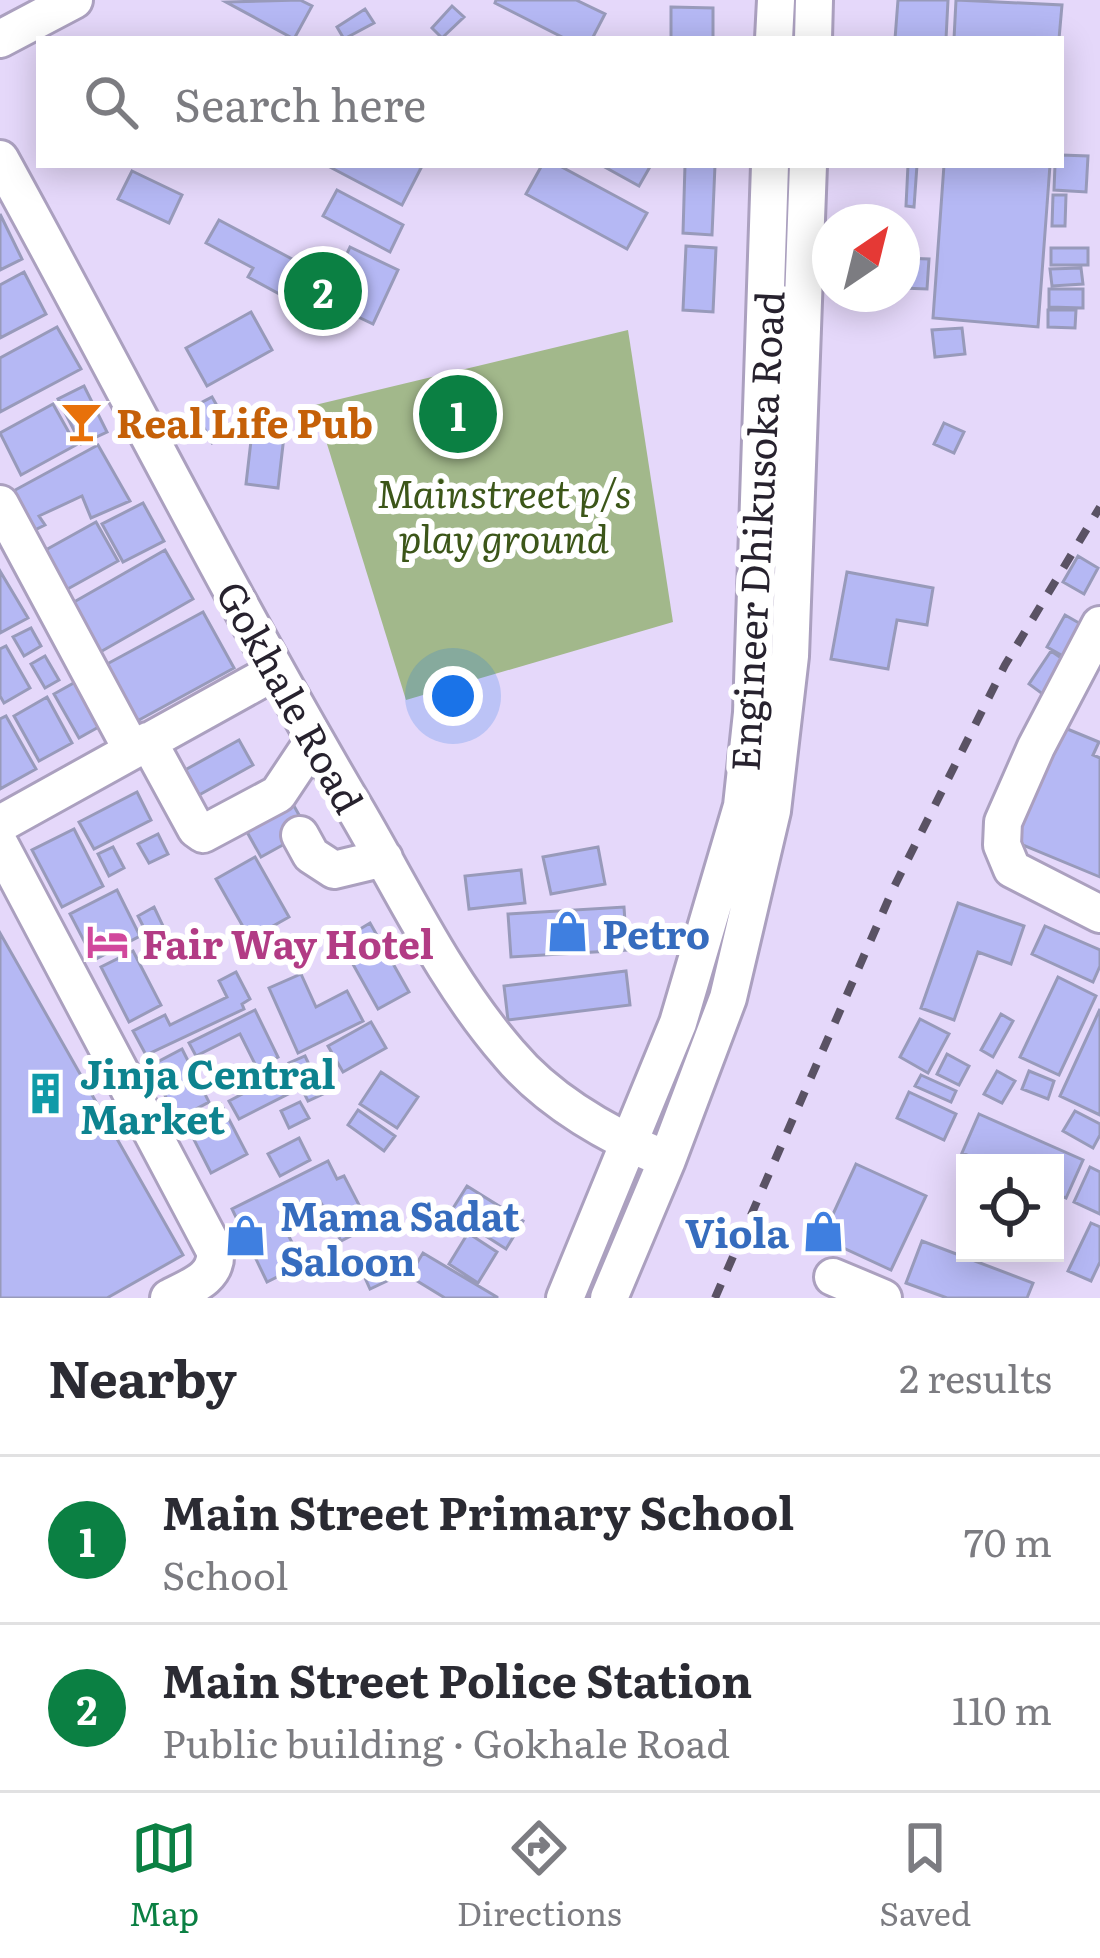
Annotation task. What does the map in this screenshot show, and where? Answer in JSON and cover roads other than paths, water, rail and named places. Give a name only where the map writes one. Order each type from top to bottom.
[{"type":"street","points":[[0,39],[74,0]]},
{"type":"street","points":[[774,36],[776,0]]},
{"type":"street","points":[[813,36],[814,0]]},
{"type":"street","name":"Gokhale Road","points":[[0,160],[274,672],[471,1004],[511,1057],[549,1093],[630,1144],[667,1160]]},
{"type":"street","name":"Engineer Dhikusoka Road","points":[[565,1298],[691,985],[742,806],[752,713],[770,168]]},
{"type":"street","name":"Engineer Dhikusoka Road","points":[[608,1298],[728,998],[757,888],[781,749],[790,656],[808,168]]},
{"type":"street","points":[[0,504],[140,746],[196,829],[203,833],[288,813]]},
{"type":"street","points":[[1100,626],[1028,766],[1003,822],[1002,845],[1012,869],[1100,914]]},
{"type":"street","points":[[0,824],[274,672]]},
{"type":"street","points":[[314,740],[288,813],[311,855],[334,870],[384,858]]},
{"type":"street","points":[[0,845],[215,1251],[215,1267],[198,1283],[169,1298]]},
{"type":"street","points":[[833,1277],[883,1298]]},
{"type":"railway","points":[[715,1298],[893,889],[1005,665],[1100,507]]},
{"type":"place","name":"Main Street Police Station","points":[[323,291]]},
{"type":"place","name":"Main Street Primary School","points":[[458,414]]},
{"type":"place","name":"Real Life Pub","points":[[82,421]]},
{"type":"place","name":"Petro","points":[[568,932]]},
{"type":"place","name":"Fair Way Hotel","points":[[108,942]]},
{"type":"place","name":"Jinja Central Market","points":[[46,1094]]},
{"type":"place","name":"Viola","points":[[823,1231]]},
{"type":"place","name":"Mama Sadat Saloon","points":[[246,1236]]},
{"type":"park label","name":"Mainstreet p/s play ground","points":[[504,514]]}]
